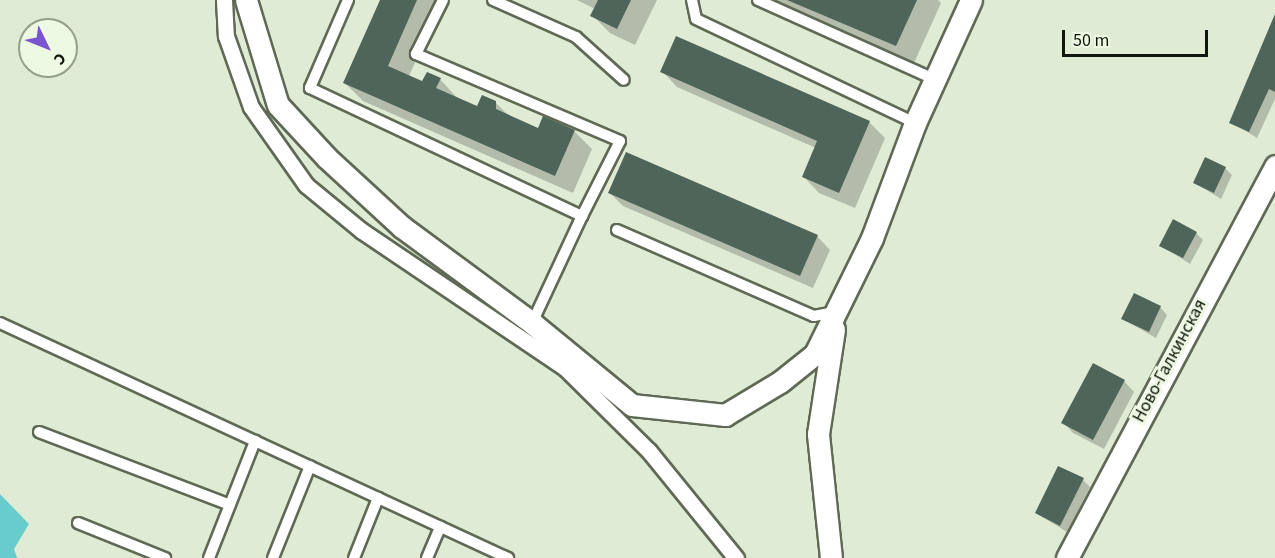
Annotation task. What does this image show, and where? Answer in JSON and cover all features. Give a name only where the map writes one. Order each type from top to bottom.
[{"type":"street","points":[[224,0],[225,36],[251,106],[306,185],[362,231],[565,368],[649,451],[736,558]]},
{"type":"street","points":[[246,0],[278,105],[327,158],[402,227],[532,323],[632,405],[725,415],[780,382],[815,354],[872,238],[915,123],[971,0]]},
{"type":"street","name":"Ново-Галкинская","points":[[1067,558],[1275,166]]},
{"type":"street","points":[[831,558],[818,434],[837,310]]},
{"type":"lane","points":[[348,0],[310,88],[582,216]]},
{"type":"lane","points":[[443,0],[416,54],[621,141],[582,216],[532,323]]},
{"type":"lane","points":[[494,0],[576,37],[624,80]]},
{"type":"lane","points":[[692,0],[696,19],[915,123]]},
{"type":"lane","points":[[758,0],[936,80]]},
{"type":"lane","points":[[618,230],[813,316],[837,310]]},
{"type":"lane","points":[[0,323],[504,557]]},
{"type":"lane","points":[[39,432],[230,505]]},
{"type":"lane","points":[[209,558],[255,441]]},
{"type":"lane","points":[[273,558],[310,466]]},
{"type":"lane","points":[[354,558],[378,498]]},
{"type":"lane","points":[[78,523],[165,558]]},
{"type":"lane","points":[[427,558],[440,526]]},
{"type":"water","points":[[0,494],[29,524],[14,549],[17,558],[0,558]]},
{"type":"building","points":[[380,0],[417,0],[388,66],[422,81],[427,72],[441,78],[436,88],[477,106],[482,95],[496,101],[496,109],[538,128],[543,116],[575,130],[555,176],[343,83]]},
{"type":"building","points":[[598,0],[631,0],[617,29],[590,16]]},
{"type":"building","points":[[787,0],[917,0],[896,46]]},
{"type":"building","points":[[1275,14],[1275,92],[1269,89],[1249,132],[1229,123]]},
{"type":"building","points":[[676,36],[870,121],[839,193],[802,177],[817,141],[660,72]]},
{"type":"building","points":[[626,152],[818,235],[800,276],[608,193]]},
{"type":"building","points":[[1205,157],[1226,167],[1214,193],[1193,183]]},
{"type":"building","points":[[1173,219],[1197,232],[1183,258],[1159,246]]},
{"type":"building","points":[[1134,293],[1161,306],[1149,332],[1121,319]]},
{"type":"building","points":[[1093,363],[1125,380],[1093,440],[1061,423]]},
{"type":"building","points":[[1058,466],[1084,478],[1060,526],[1035,513]]}]
